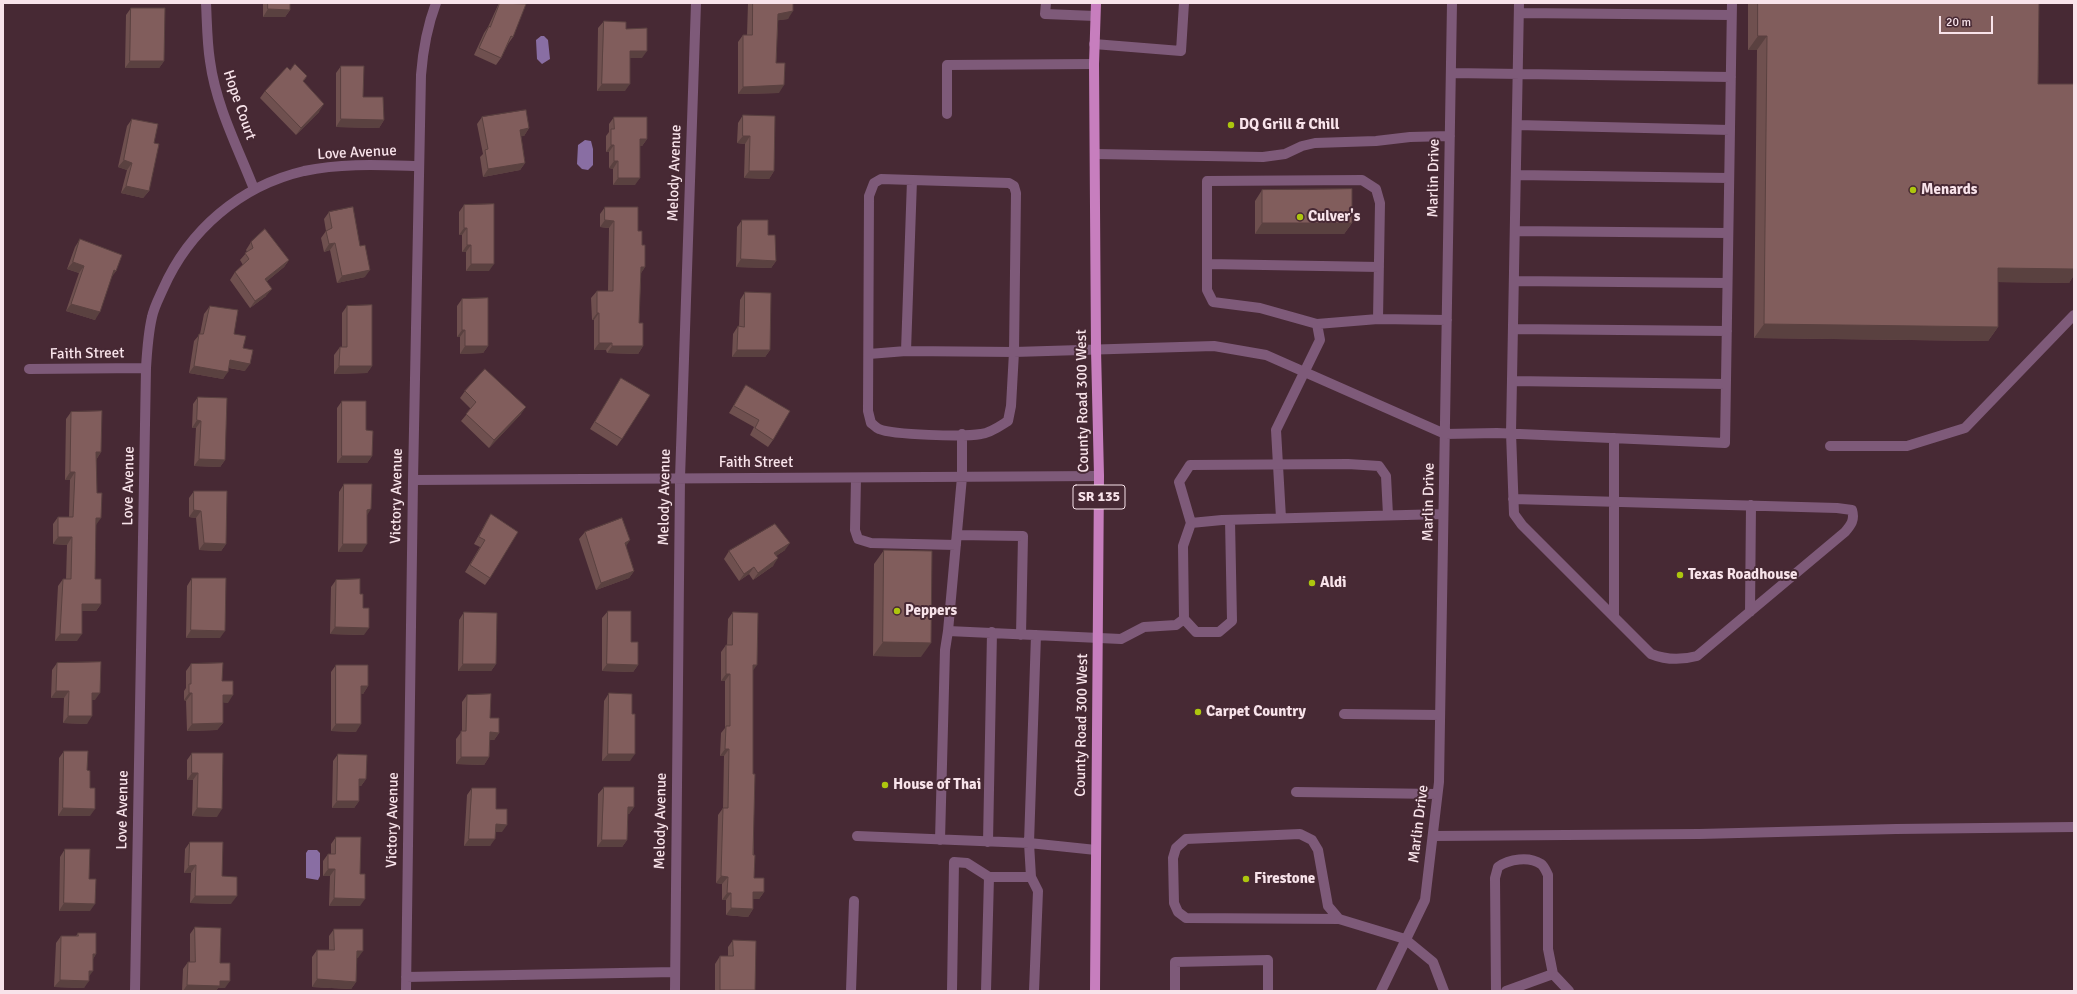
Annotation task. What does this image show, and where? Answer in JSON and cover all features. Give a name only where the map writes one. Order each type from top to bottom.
[{"type":"main road","name":"County Road 300 West","points":[[1094,991],[1099,476],[1096,350],[1094,64],[1096,3]]},
{"type":"street","name":"Hope Court","points":[[206,3],[210,61],[214,82],[219,100],[254,189]]},
{"type":"street","name":"Victory Avenue","points":[[406,991],[412,480],[418,166],[423,47],[429,21],[436,3]]},
{"type":"street","name":"Melody Avenue","points":[[674,991],[680,478],[696,3]]},
{"type":"street","points":[[1046,3],[1045,14],[1095,16]]},
{"type":"street","points":[[1094,44],[1182,51],[1184,3]]},
{"type":"street","name":"Marlin Drive","points":[[1381,991],[1424,900],[1437,794],[1444,514],[1452,3]]},
{"type":"street","points":[[869,354],[906,351],[1014,352],[1214,346],[1266,355],[1445,434],[1511,433],[1725,443],[1732,3]]},
{"type":"street","points":[[1513,499],[1837,508],[1852,510],[1854,516],[1852,523],[1845,532],[1698,656],[1688,659],[1661,658],[1651,654],[1522,525],[1514,514],[1513,499],[1511,433],[1519,8],[1732,15]]},
{"type":"street","points":[[947,114],[947,65],[1094,64]]},
{"type":"street","points":[[1451,73],[1731,77]]},
{"type":"street","points":[[1517,125],[1730,130]]},
{"type":"street","points":[[1095,154],[1263,157],[1286,154],[1302,146],[1315,143],[1450,136]]},
{"type":"street","name":"Love Avenue","points":[[135,991],[146,368],[147,343],[152,317],[172,269],[190,242],[202,229],[231,204],[254,189],[303,171],[336,166],[418,166]]},
{"type":"street","points":[[1516,175],[1729,178]]},
{"type":"street","points":[[881,179],[912,180],[1009,183],[1014,186],[1016,192],[1014,352],[1011,406],[1008,420],[997,429],[981,434],[898,433],[879,429],[871,423],[868,411],[869,196],[874,183],[881,179]]},
{"type":"street","points":[[906,351],[912,180]]},
{"type":"street","points":[[1378,319],[1380,203],[1376,189],[1362,180],[1208,181],[1206,290],[1213,302],[1260,308],[1317,324],[1378,319],[1447,320]]},
{"type":"street","points":[[1515,231],[1728,233]]},
{"type":"street","points":[[1207,264],[1379,267]]},
{"type":"street","points":[[1514,281],[1728,283]]},
{"type":"street","points":[[1830,446],[1907,446],[1965,428],[2074,315]]},
{"type":"street","points":[[1281,518],[1276,430],[1320,340],[1317,324]]},
{"type":"street","points":[[1513,329],[1727,331]]},
{"type":"street","name":"Faith Street","points":[[29,370],[146,368]]},
{"type":"street","points":[[1512,380],[1726,384]]},
{"type":"street","points":[[940,840],[945,650],[962,477],[962,434]]},
{"type":"street","points":[[1614,438],[1614,617]]},
{"type":"street","points":[[1230,520],[1232,621],[1219,632],[1196,632],[1184,619],[1183,546],[1191,523],[1179,482],[1190,465],[1348,464],[1379,466],[1386,476],[1388,515]]},
{"type":"street","name":"Faith Street","points":[[412,480],[1099,476]]},
{"type":"street","points":[[856,478],[855,530],[858,539],[871,543],[1024,536],[1021,635]]},
{"type":"street","points":[[1750,612],[1751,505]]},
{"type":"street","points":[[1191,523],[1281,518],[1444,514]]},
{"type":"street","points":[[948,631],[1121,639],[1144,628],[1176,625],[1184,619]]},
{"type":"street","points":[[988,842],[992,632]]},
{"type":"street","points":[[1034,991],[1038,891],[1031,877],[1029,843],[1036,634]]},
{"type":"street","points":[[1344,714],[1440,715]]},
{"type":"street","points":[[1296,792],[1437,794]]},
{"type":"street","points":[[1433,836],[1699,834],[1896,829],[2074,827]]},
{"type":"street","points":[[1339,918],[1328,906],[1318,850],[1312,840],[1300,834],[1186,839],[1176,848],[1173,858],[1174,903],[1178,912],[1186,918],[1339,918],[1405,939],[1433,962],[1444,991]]},
{"type":"street","points":[[857,836],[1029,843],[1096,850]]},
{"type":"street","points":[[1496,991],[1495,878],[1498,867],[1507,861],[1532,860],[1542,865],[1548,875],[1548,949],[1553,974],[1569,991]]},
{"type":"street","points":[[952,991],[954,862],[967,863],[988,877],[1031,877]]},
{"type":"street","points":[[986,991],[988,877]]},
{"type":"street","points":[[851,991],[854,901]]},
{"type":"street","points":[[1175,991],[1175,962],[1268,960],[1268,991]]},
{"type":"street","points":[[406,977],[675,972]]},
{"type":"street","points":[[1506,991],[1553,974]]},
{"type":"shaded area","points":[[541,36],[544,36],[548,40],[550,59],[542,64],[537,59],[536,40]]},
{"type":"shaded area","points":[[585,140],[591,141],[593,149],[593,165],[588,170],[582,169],[577,164],[578,145]]},
{"type":"shaded area","points":[[308,850],[317,850],[320,853],[320,876],[318,880],[306,878],[306,853]]},
{"type":"building","points":[[268,3],[290,3],[290,10],[268,9]]},
{"type":"building","points":[[500,3],[526,4],[513,37],[511,36],[501,58],[479,48]]},
{"type":"building","points":[[753,3],[793,3],[793,11],[778,14],[776,63],[785,63],[784,85],[743,87],[743,35],[752,35]]},
{"type":"building","name":"Menards","points":[[1758,3],[2039,3],[2038,84],[2074,84],[2074,269],[1998,268],[1998,327],[1764,324],[1767,36],[1758,36]]},
{"type":"building","points":[[131,8],[165,8],[164,61],[130,61]]},
{"type":"building","points":[[604,21],[626,22],[626,29],[647,28],[647,51],[630,51],[630,84],[602,84]]},
{"type":"building","points":[[295,64],[307,76],[303,81],[324,104],[301,128],[265,91],[287,67],[290,70]]},
{"type":"building","points":[[341,66],[364,66],[363,97],[383,97],[384,120],[341,119]]},
{"type":"building","points":[[526,110],[529,128],[520,130],[525,163],[488,169],[485,150],[488,149],[482,117]]},
{"type":"building","points":[[743,115],[775,116],[774,171],[749,171],[750,136],[743,136]]},
{"type":"building","points":[[614,117],[647,117],[647,139],[640,139],[640,178],[618,178],[618,161],[614,161],[614,145],[611,145],[611,129],[614,129]]},
{"type":"building","points":[[132,119],[158,124],[154,143],[159,144],[149,191],[126,186],[132,163],[124,160]]},
{"type":"building","name":"Culver's","points":[[1352,189],[1352,223],[1262,223],[1262,190]]},
{"type":"building","points":[[494,204],[494,264],[471,264],[471,245],[467,245],[467,228],[464,228],[464,205]]},
{"type":"building","points":[[353,207],[360,246],[365,245],[370,270],[342,276],[335,243],[329,244],[326,231],[332,228],[329,212]]},
{"type":"building","points":[[605,207],[638,207],[638,231],[642,231],[642,245],[645,245],[645,267],[641,267],[639,323],[643,323],[643,346],[612,346],[612,343],[599,343],[597,291],[613,291],[614,221],[605,220]]},
{"type":"building","points":[[742,220],[768,220],[768,235],[775,235],[776,261],[741,259]]},
{"type":"building","points":[[265,229],[289,260],[265,279],[272,289],[255,301],[235,272],[249,259],[245,253],[253,248],[251,242]]},
{"type":"building","points":[[80,239],[122,255],[116,271],[114,270],[100,312],[71,304],[84,266],[73,262]]},
{"type":"building","points":[[745,292],[771,293],[770,350],[737,350],[738,326],[744,327]]},
{"type":"building","points":[[488,298],[488,346],[465,346],[465,330],[462,330],[462,299]]},
{"type":"building","points":[[372,305],[372,366],[339,366],[340,347],[347,347],[347,306]]},
{"type":"building","points":[[210,306],[238,310],[234,334],[246,336],[243,348],[253,350],[250,364],[230,360],[228,372],[194,366],[199,334],[203,334]]},
{"type":"building","points":[[485,369],[526,407],[494,440],[466,414],[476,402],[465,391]]},
{"type":"building","points":[[621,378],[650,395],[622,439],[595,422]]},
{"type":"building","points":[[746,385],[790,411],[773,440],[755,428],[759,420],[734,406]]},
{"type":"building","points":[[198,397],[227,398],[225,460],[199,459],[201,421],[197,420]]},
{"type":"building","points":[[342,401],[366,401],[366,430],[373,431],[372,456],[342,456]]},
{"type":"building","points":[[102,411],[101,452],[96,452],[97,493],[102,493],[101,518],[96,518],[95,579],[101,579],[101,604],[82,604],[82,634],[60,634],[63,579],[71,579],[72,537],[58,537],[58,517],[73,517],[75,472],[70,472],[71,412]]},
{"type":"building","points":[[344,484],[372,484],[371,509],[367,510],[367,544],[343,544]]},
{"type":"building","points":[[194,491],[227,491],[226,544],[204,543],[201,511],[194,510]]},
{"type":"building","points":[[491,514],[518,532],[490,578],[470,565],[485,540],[479,537]]},
{"type":"building","points":[[622,518],[630,540],[625,543],[634,571],[601,583],[585,532]]},
{"type":"building","points":[[775,524],[790,543],[774,553],[778,558],[758,573],[754,567],[744,574],[729,551]]},
{"type":"building","name":"Peppers","points":[[884,550],[932,551],[931,643],[883,642]]},
{"type":"building","points":[[192,578],[226,578],[225,631],[191,630]]},
{"type":"building","points":[[360,579],[360,594],[363,594],[363,608],[369,608],[369,628],[335,627],[336,580]]},
{"type":"building","points":[[608,611],[631,611],[631,642],[638,642],[638,665],[607,664]]},
{"type":"building","points":[[464,612],[497,613],[496,664],[463,664]]},
{"type":"building","points":[[733,612],[758,613],[757,665],[753,665],[753,774],[755,774],[753,855],[755,855],[754,878],[764,878],[764,892],[753,892],[753,909],[731,908],[731,893],[727,893],[728,877],[721,876],[723,808],[728,808],[729,749],[725,749],[726,726],[730,726],[730,674],[726,674],[726,645],[732,645]]},
{"type":"building","points":[[101,662],[100,693],[92,693],[92,716],[68,716],[69,691],[56,691],[57,663]]},
{"type":"building","points":[[223,663],[222,681],[233,681],[233,695],[223,695],[223,723],[192,724],[192,693],[189,693],[189,684],[191,684],[191,664]]},
{"type":"building","points":[[336,665],[368,665],[368,686],[361,686],[361,724],[336,724]]},
{"type":"building","points":[[609,693],[632,694],[632,714],[635,714],[635,754],[608,754]]},
{"type":"building","points":[[491,694],[490,718],[499,718],[499,733],[490,732],[489,757],[461,757],[461,731],[466,731],[467,695]]},
{"type":"building","points":[[64,751],[88,751],[87,770],[90,771],[90,788],[95,788],[95,809],[63,808]]},
{"type":"building","points":[[192,753],[223,753],[222,809],[197,808],[198,773],[192,773]]},
{"type":"building","points":[[338,754],[367,755],[366,779],[359,779],[359,801],[337,801]]},
{"type":"building","points":[[604,787],[634,787],[634,807],[628,807],[627,840],[602,840]]},
{"type":"building","points":[[472,788],[496,788],[496,809],[507,809],[507,825],[496,824],[495,839],[469,839]]},
{"type":"building","points":[[336,837],[361,837],[360,874],[365,874],[365,899],[334,898],[335,869],[328,869],[328,854],[335,854]]},
{"type":"building","points":[[190,842],[223,842],[222,876],[237,877],[237,896],[195,896],[196,865],[189,866]]},
{"type":"building","points":[[65,849],[90,849],[89,879],[96,879],[95,904],[64,903]]},
{"type":"building","points":[[195,927],[221,928],[220,963],[230,963],[230,981],[220,981],[220,986],[187,985],[188,962],[195,962]]},
{"type":"building","points":[[334,929],[363,929],[363,951],[357,951],[356,982],[317,979],[317,950],[334,950]]},
{"type":"building","points":[[78,933],[96,933],[96,954],[93,954],[93,971],[89,971],[89,981],[60,980],[61,936],[78,936]]},
{"type":"building","points":[[733,940],[756,941],[755,990],[720,990],[720,956],[733,956]]},
{"type":"place","name":"DQ Grill & Chill","points":[[1231,125]]},
{"type":"place","name":"Menards","points":[[1913,190]]},
{"type":"place","name":"Culver's","points":[[1300,217]]},
{"type":"place","name":"Texas Roadhouse","points":[[1680,575]]},
{"type":"place","name":"Aldi","points":[[1312,583]]},
{"type":"place","name":"Peppers","points":[[897,611]]},
{"type":"place","name":"Carpet Country","points":[[1198,712]]},
{"type":"place","name":"House of Thai","points":[[885,785]]},
{"type":"place","name":"Firestone","points":[[1246,879]]}]
